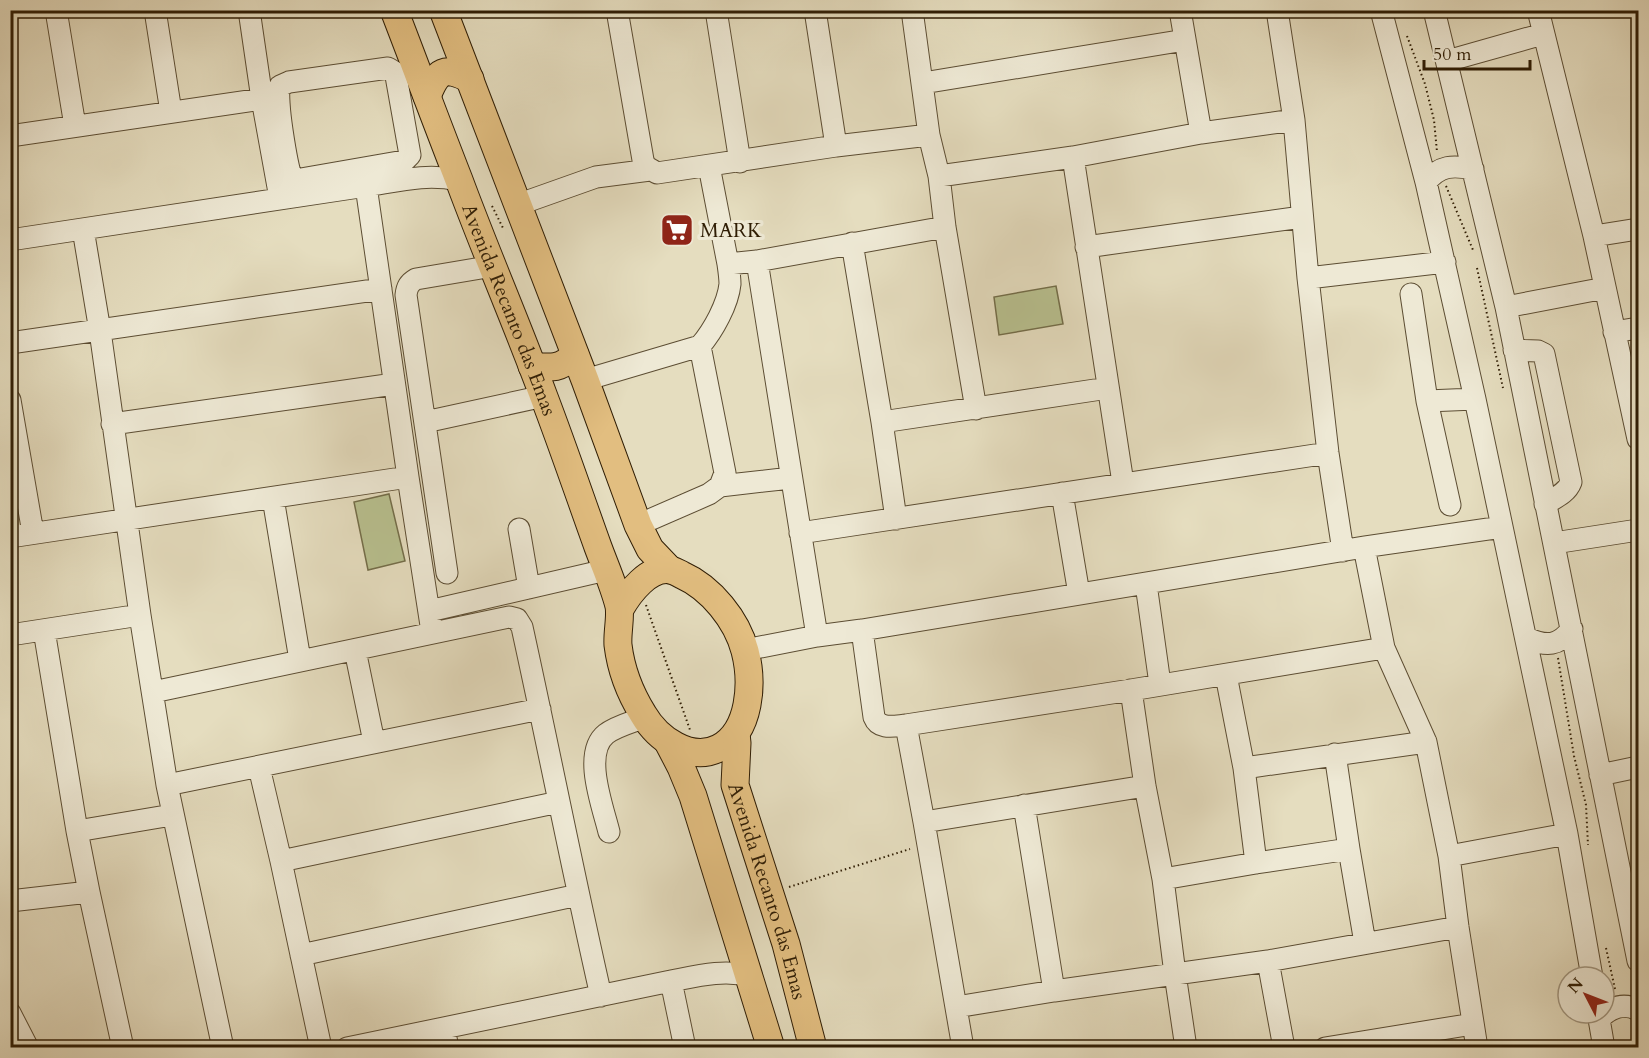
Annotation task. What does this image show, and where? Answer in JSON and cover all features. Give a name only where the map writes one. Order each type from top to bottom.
[{"type":"main road","name":"Avenida Recanto das Emas","points":[[394,10],[450,153],[458,180],[544,396],[620,609]]},
{"type":"main road","points":[[443,10],[638,525],[650,549],[670,570],[689,578],[710,594],[723,609],[733,623],[745,650],[749,696],[736,734],[719,748],[707,752],[686,750],[668,742]]},
{"type":"main road","points":[[427,96],[436,78],[446,72],[454,71],[470,79]]},
{"type":"main road","points":[[532,366],[557,367],[575,355]]},
{"type":"main road","points":[[670,570],[653,574],[639,583],[620,609],[618,646],[624,675],[645,717],[668,742],[686,778],[693,796],[739,968],[771,1047]]},
{"type":"main road","name":"Avenida Recanto das Emas","points":[[736,734],[735,785],[786,944],[813,1047]]},
{"type":"street","points":[[56,10],[75,126]]},
{"type":"street","points":[[155,10],[171,112]]},
{"type":"street","points":[[249,10],[269,111],[280,198]]},
{"type":"street","points":[[617,10],[641,152],[645,166],[650,170],[657,172],[709,166],[836,146],[929,135]]},
{"type":"street","points":[[717,10],[740,162]]},
{"type":"street","points":[[815,10],[836,146]]},
{"type":"street","points":[[912,10],[929,135],[939,176],[945,227],[976,409]]},
{"type":"street","points":[[1180,10],[1201,133]]},
{"type":"street","points":[[1278,10],[1294,120],[1308,279],[1328,453],[1384,648],[1426,742],[1449,856],[1477,1047]]},
{"type":"street","points":[[1381,10],[1433,176],[1445,262],[1527,638],[1567,834],[1590,965]]},
{"type":"street","points":[[1434,10],[1506,307],[1638,952]]},
{"type":"street","points":[[1538,10],[1594,236],[1638,430]]},
{"type":"street","points":[[1447,61],[1543,34]]},
{"type":"street","points":[[923,83],[1185,40]]},
{"type":"street","points":[[388,68],[396,76],[410,155],[404,161],[295,180],[291,177],[269,111],[281,84],[388,68]]},
{"type":"street","points":[[10,136],[171,112],[269,111]]},
{"type":"street","points":[[939,176],[1073,157],[1201,133],[1294,120]]},
{"type":"street","points":[[424,176],[450,153]]},
{"type":"street","points":[[1073,157],[1123,483]]},
{"type":"street","points":[[1433,176],[1456,165],[1473,169]]},
{"type":"street","points":[[585,380],[700,346],[708,336],[726,302],[730,283],[709,166]]},
{"type":"street","points":[[517,205],[596,177],[650,170]]},
{"type":"street","points":[[10,240],[424,176],[458,180]]},
{"type":"street","points":[[366,186],[431,622]]},
{"type":"street","points":[[1086,247],[1302,217]]},
{"type":"street","points":[[728,264],[757,261],[945,227]]},
{"type":"street","points":[[83,229],[167,785],[223,1047]]},
{"type":"street","points":[[1594,236],[1638,229]]},
{"type":"street","points":[[852,243],[896,519]]},
{"type":"street","points":[[757,261],[817,636]]},
{"type":"street","points":[[1308,279],[1445,262]]},
{"type":"street","points":[[447,573],[406,295],[408,286],[416,279],[493,266]]},
{"type":"street","points":[[1506,307],[1605,288]]},
{"type":"street","points":[[10,343],[381,289]]},
{"type":"street","points":[[1411,294],[1427,401],[1450,505]]},
{"type":"street","points":[[1614,332],[1638,328]]},
{"type":"street","points":[[700,346],[724,473],[720,486]]},
{"type":"street","points":[[1514,350],[1538,351],[1544,354],[1571,482],[1565,492],[1545,504]]},
{"type":"street","points":[[112,423],[394,384]]},
{"type":"street","points":[[882,422],[1108,388]]},
{"type":"street","points":[[425,422],[544,396]]},
{"type":"street","points":[[1427,401],[1475,399]]},
{"type":"street","points":[[10,400],[33,532]]},
{"type":"street","points":[[800,533],[1328,453]]},
{"type":"street","points":[[10,537],[408,477]]},
{"type":"street","points":[[638,525],[709,494],[720,486],[791,478]]},
{"type":"street","points":[[1062,493],[1079,594]]},
{"type":"street","points":[[273,498],[300,660]]},
{"type":"street","points":[[745,650],[817,636],[1502,527]]},
{"type":"street","points":[[519,529],[529,588]]},
{"type":"street","points":[[1554,543],[1638,530]]},
{"type":"street","points":[[153,692],[355,650],[529,588],[606,570]]},
{"type":"street","points":[[1146,584],[1160,684]]},
{"type":"street","points":[[10,635],[140,615]]},
{"type":"street","points":[[431,622],[509,616],[517,619],[522,627],[601,996]]},
{"type":"street","points":[[1527,638],[1540,644],[1555,643],[1565,638],[1572,629]]},
{"type":"street","points":[[44,630],[77,831],[123,1047]]},
{"type":"street","points":[[862,630],[875,721],[883,726],[906,725],[1131,690],[1384,648]]},
{"type":"street","points":[[355,650],[374,742]]},
{"type":"street","points":[[1226,675],[1244,768],[1256,863]]},
{"type":"street","points":[[1131,690],[1145,786],[1163,879],[1186,1047]]},
{"type":"street","points":[[167,785],[540,710]]},
{"type":"street","points":[[609,831],[596,781],[594,754],[596,746],[608,733],[645,717]]},
{"type":"street","points":[[906,725],[963,1047]]},
{"type":"street","points":[[1244,768],[1426,742]]},
{"type":"street","points":[[1335,754],[1365,943]]},
{"type":"street","points":[[259,767],[321,1047]]},
{"type":"street","points":[[1600,775],[1638,767]]},
{"type":"street","points":[[924,822],[1145,786]]},
{"type":"street","points":[[281,861],[559,802]]},
{"type":"street","points":[[1024,805],[1054,991]]},
{"type":"street","points":[[77,831],[172,814]]},
{"type":"street","points":[[1449,856],[1567,834]]},
{"type":"street","points":[[1163,879],[1349,849]]},
{"type":"street","points":[[10,901],[89,892]]},
{"type":"street","points":[[301,956],[578,895]]},
{"type":"street","points":[[956,1007],[1268,961],[1458,927]]},
{"type":"street","points":[[1268,961],[1284,1047]]},
{"type":"street","points":[[347,1047],[446,1038],[601,996],[739,968]]},
{"type":"street","points":[[671,981],[685,1047]]},
{"type":"street","points":[[10,1013],[28,1047]]},
{"type":"street","points":[[1325,1047],[1473,1024]]},
{"type":"street","points":[[1604,1047],[1610,1025]]},
{"type":"path","points":[[1407,36],[1425,84],[1432,111],[1433,176],[1473,251]]},
{"type":"path","points":[[1476,262],[1505,396]]},
{"type":"path","points":[[1555,643],[1574,756],[1586,805],[1588,850]]},
{"type":"path","points":[[769,893],[928,843]]},
{"type":"path","points":[[1604,939],[1608,965]]},
{"type":"green space","points":[[1056,286],[1063,324],[999,335],[994,297]]},
{"type":"green space","points":[[389,494],[405,561],[368,570],[354,502]]},
{"type":"place","name":"MARK","points":[[677,230]]}]
